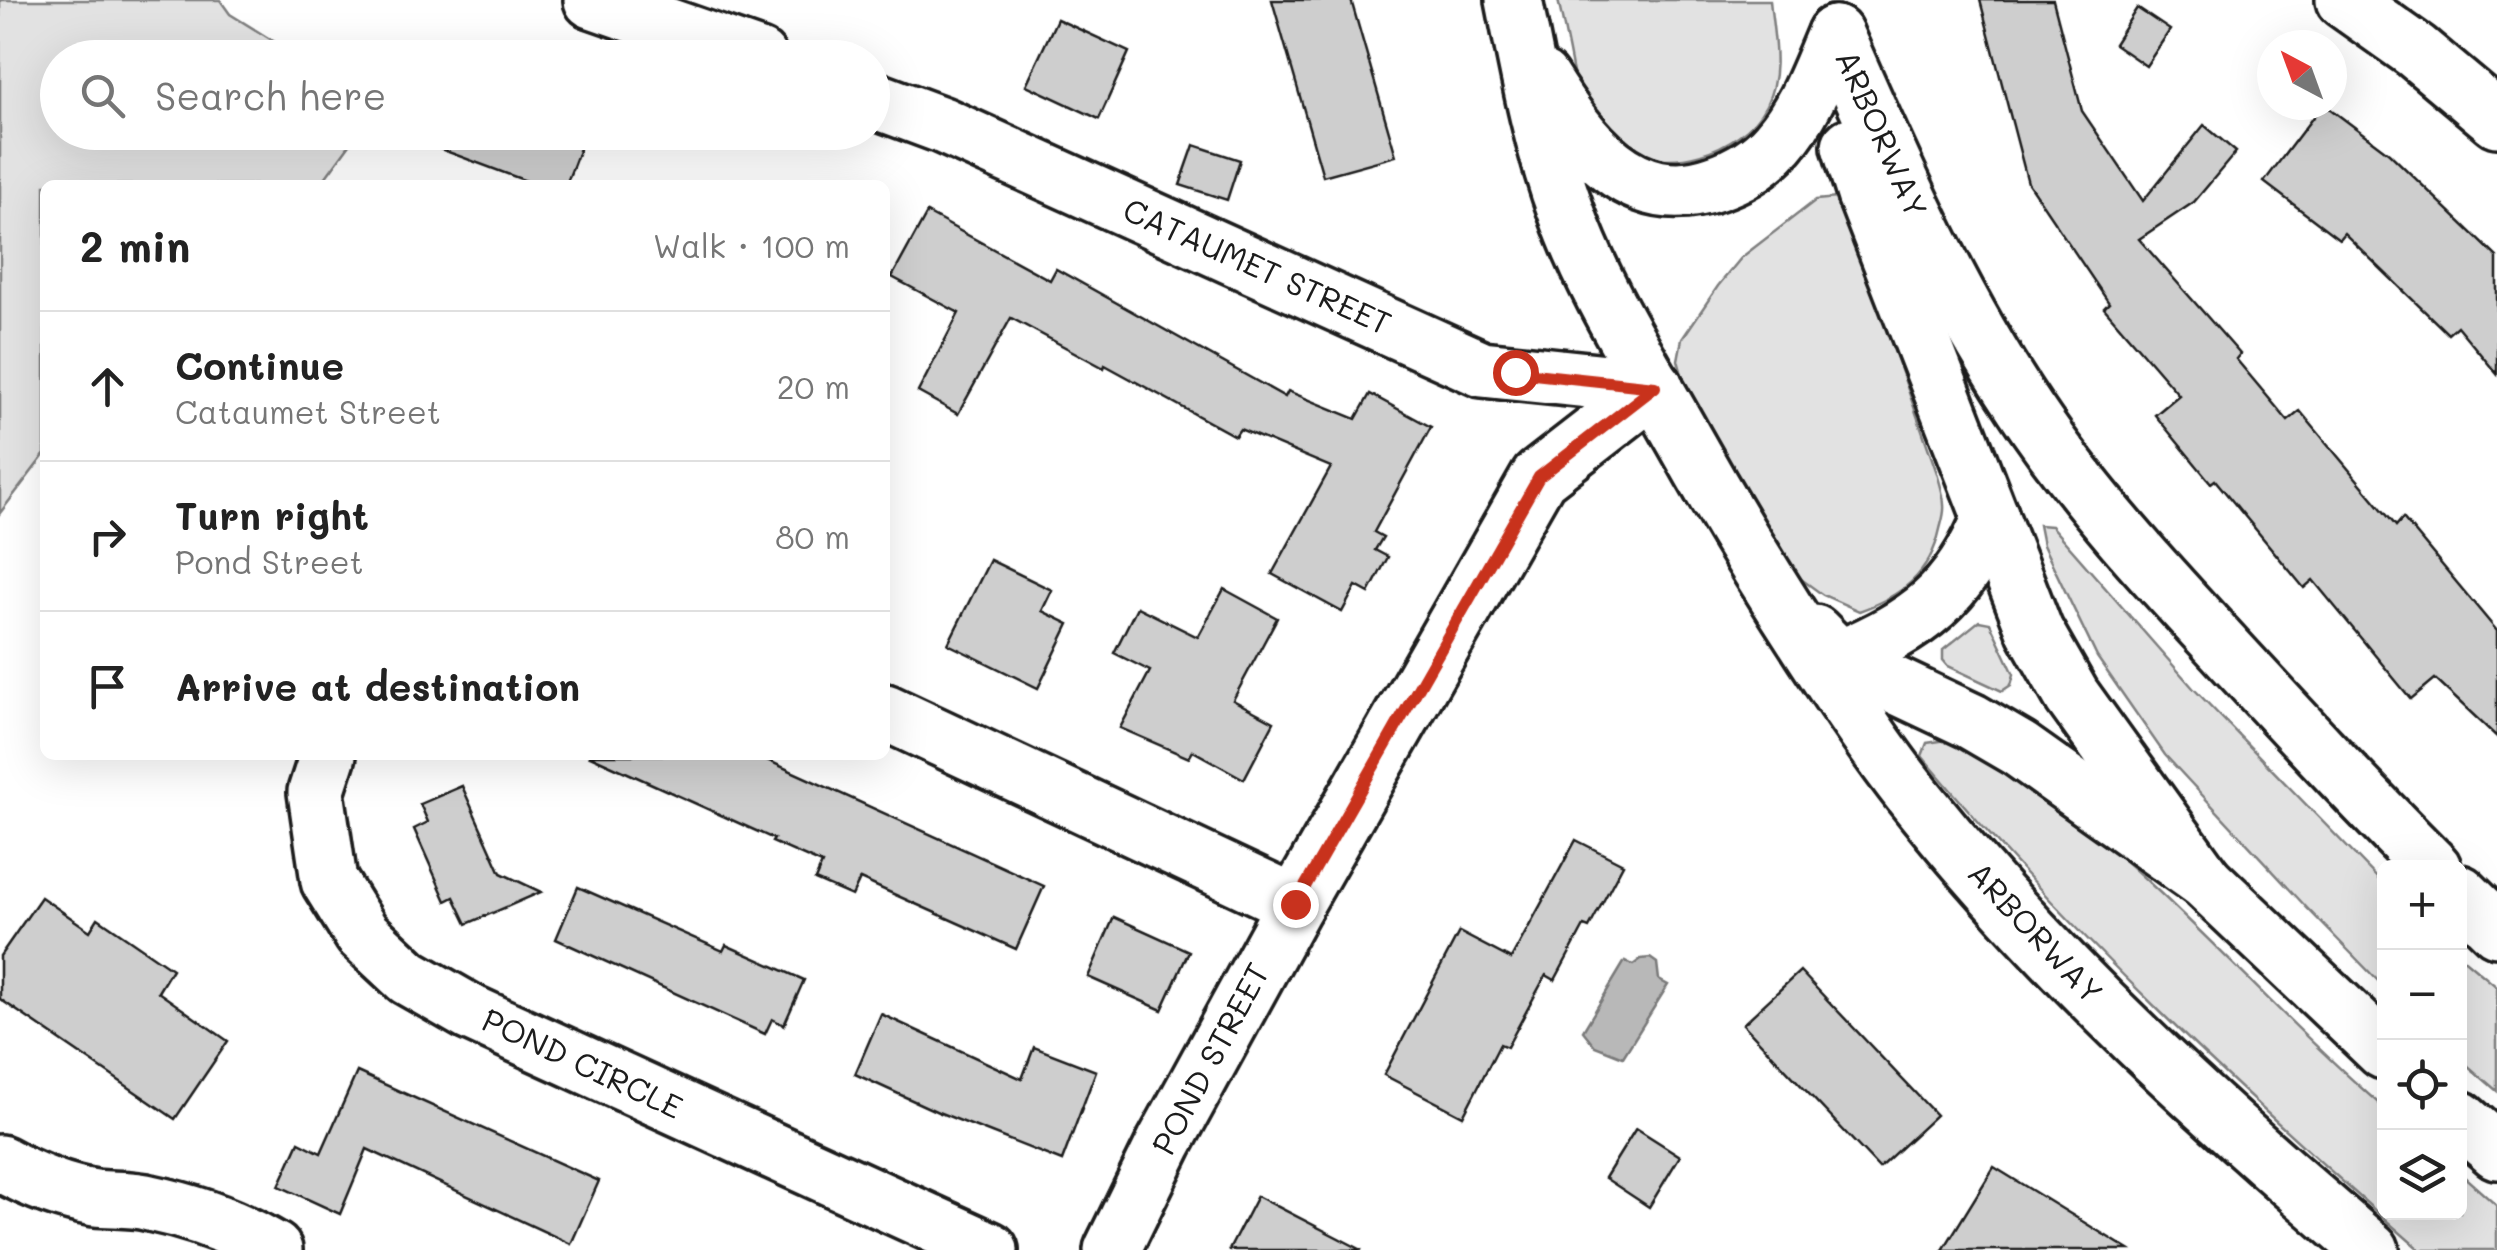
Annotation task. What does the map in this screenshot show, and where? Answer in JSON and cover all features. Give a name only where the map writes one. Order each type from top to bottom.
[{"type":"main road","points":[[592,0],[706,40]]},
{"type":"main road","name":"ARBORWAY","points":[[1514,0],[1547,152],[1566,212],[1596,280],[1793,623],[1890,764],[1978,873],[2050,951],[2220,1118],[2371,1250]]},
{"type":"main road","points":[[2344,0],[2416,51],[2497,119]]},
{"type":"main road","points":[[1524,53],[1571,125],[1622,174],[1644,186],[1667,191],[1702,188],[1750,167],[1778,143],[1809,92],[1835,17]]},
{"type":"main road","name":"ARBORWAY","points":[[1835,17],[1840,94],[1858,174],[2035,631],[2056,672],[2205,881]]},
{"type":"main road","name":"ARBORWAY","points":[[1835,17],[1891,161],[1937,256],[2045,438],[2172,592],[2425,860]]},
{"type":"main road","name":"CATAUMET STREET","points":[[890,106],[942,125],[1482,369],[1655,387]]},
{"type":"main road","name":"POND STREET","points":[[1112,1250],[1165,1142],[1295,904],[1539,477],[1655,387]]},
{"type":"main road","points":[[1842,657],[1898,630],[1950,590],[1981,542],[1991,518]]},
{"type":"main road","name":"ARBORWAY","points":[[1758,565],[1796,616],[1842,657],[1972,721],[2019,749],[2205,881],[2377,1044]]},
{"type":"main road","points":[[890,714],[1295,904]]},
{"type":"main road","name":"POND CIRCLE","points":[[326,760],[316,792],[330,881],[362,934],[408,978],[471,1014],[990,1250]]},
{"type":"main road","points":[[2467,901],[2497,930]]},
{"type":"main road","points":[[2467,1125],[2497,1152]]},
{"type":"main road","points":[[0,1163],[30,1180],[92,1198],[146,1202],[196,1216],[252,1237],[274,1250]]},
{"type":"shaded area","points":[[0,0],[220,0],[230,14],[272,40],[40,40],[40,150],[346,150],[324,180],[40,180],[40,461],[0,513]]},
{"type":"shaded area","points":[[1558,0],[1770,0],[1776,67],[1766,105],[1755,122],[1720,147],[1678,159],[1637,154],[1619,144],[1579,97]]},
{"type":"shaded area","points":[[1837,198],[1852,229],[1937,473],[1944,508],[1929,559],[1912,582],[1859,611],[1823,595],[1775,560],[1688,396],[1678,360],[1682,339],[1742,257],[1816,200]]},
{"type":"shaded area","points":[[2039,525],[2051,526],[2193,688],[2377,878],[2377,980],[2165,755],[2097,657],[2043,545]]},
{"type":"shaded area","points":[[1979,621],[1990,623],[2014,674],[2011,685],[2002,691],[1943,660],[1943,650]]},
{"type":"shaded area","points":[[1947,740],[1991,761],[2066,812],[2160,893],[2377,1102],[2377,1212],[2099,951],[1922,756],[1927,743]]},
{"type":"shaded area","points":[[1650,958],[1657,963],[1659,980],[1668,985],[1623,1057],[1595,1046],[1583,1031],[1625,961],[1633,965]]},
{"type":"shaded area","points":[[2467,962],[2497,987],[2497,1091],[2467,1065]]},
{"type":"shaded area","points":[[2467,1179],[2497,1206],[2497,1250],[2420,1250],[2386,1220],[2467,1220]]},
{"type":"building","points":[[1272,0],[1351,0],[1396,156],[1323,176]]},
{"type":"building","points":[[1980,0],[2053,0],[2082,111],[2143,201],[2204,125],[2236,152],[2194,202],[2139,239],[2240,354],[2236,359],[2288,421],[2300,411],[2396,526],[2403,518],[2497,631],[2497,737],[2435,679],[2411,699],[2313,580],[2304,588],[2215,480],[2211,483],[2155,415],[2179,395],[2104,308],[2109,303],[2028,183]]},
{"type":"building","points":[[2137,8],[2170,30],[2146,66],[2114,44]]},
{"type":"building","points":[[1057,19],[1129,52],[1099,119],[1026,85]]},
{"type":"building","points":[[2311,120],[2345,120],[2389,153],[2497,257],[2497,374],[2457,326],[2448,334],[2344,233],[2339,239],[2264,182]]},
{"type":"building","points":[[1194,145],[1240,160],[1227,200],[1180,185]]},
{"type":"building","points":[[443,150],[579,150],[568,180],[524,180]]},
{"type":"building","points":[[927,213],[1050,280],[1056,269],[1285,397],[1288,391],[1356,419],[1370,394],[1431,427],[1374,532],[1383,537],[1375,550],[1388,557],[1369,593],[1356,586],[1342,612],[1272,574],[1331,467],[1240,429],[1235,436],[1011,318],[958,414],[918,392],[959,313],[892,277]]},
{"type":"building","points":[[990,560],[1052,590],[1042,611],[1069,624],[1038,688],[948,644]]},
{"type":"building","points":[[1224,589],[1277,618],[1233,700],[1274,722],[1244,779],[1193,751],[1189,758],[1120,728],[1150,671],[1114,653],[1137,607],[1198,637]]},
{"type":"building","points":[[599,760],[767,760],[1044,886],[1016,949],[860,879],[852,896],[815,880],[822,864],[772,842],[774,839]]},
{"type":"building","points":[[462,786],[501,873],[541,892],[467,924],[454,897],[446,901],[414,829],[428,822],[420,804]]},
{"type":"building","points":[[1576,840],[1623,864],[1589,928],[1584,926],[1555,980],[1546,975],[1507,1047],[1500,1044],[1463,1116],[1384,1075],[1459,932],[1511,959]]},
{"type":"building","points":[[578,887],[723,951],[726,945],[804,980],[784,1025],[772,1019],[765,1034],[556,939]]},
{"type":"building","points":[[41,897],[90,931],[98,918],[172,969],[158,992],[228,1041],[175,1119],[0,999],[0,956]]},
{"type":"building","points":[[1114,917],[1189,951],[1162,1010],[1088,977]]},
{"type":"building","points":[[1800,971],[1936,1115],[1879,1168],[1743,1024]]},
{"type":"building","points":[[881,1014],[1022,1079],[1034,1047],[1096,1071],[1062,1161],[855,1074]]},
{"type":"building","points":[[357,1072],[599,1181],[571,1244],[367,1149],[340,1214],[279,1186],[299,1142],[321,1153]]},
{"type":"building","points":[[1636,1128],[1680,1156],[1649,1207],[1605,1178]]},
{"type":"building","points":[[1994,1167],[2129,1250],[1943,1250]]},
{"type":"building","points":[[1257,1196],[1362,1250],[1229,1250]]},
{"type":"route","points":[[1295,904],[1539,477],[1655,387],[1515,372]]}]
